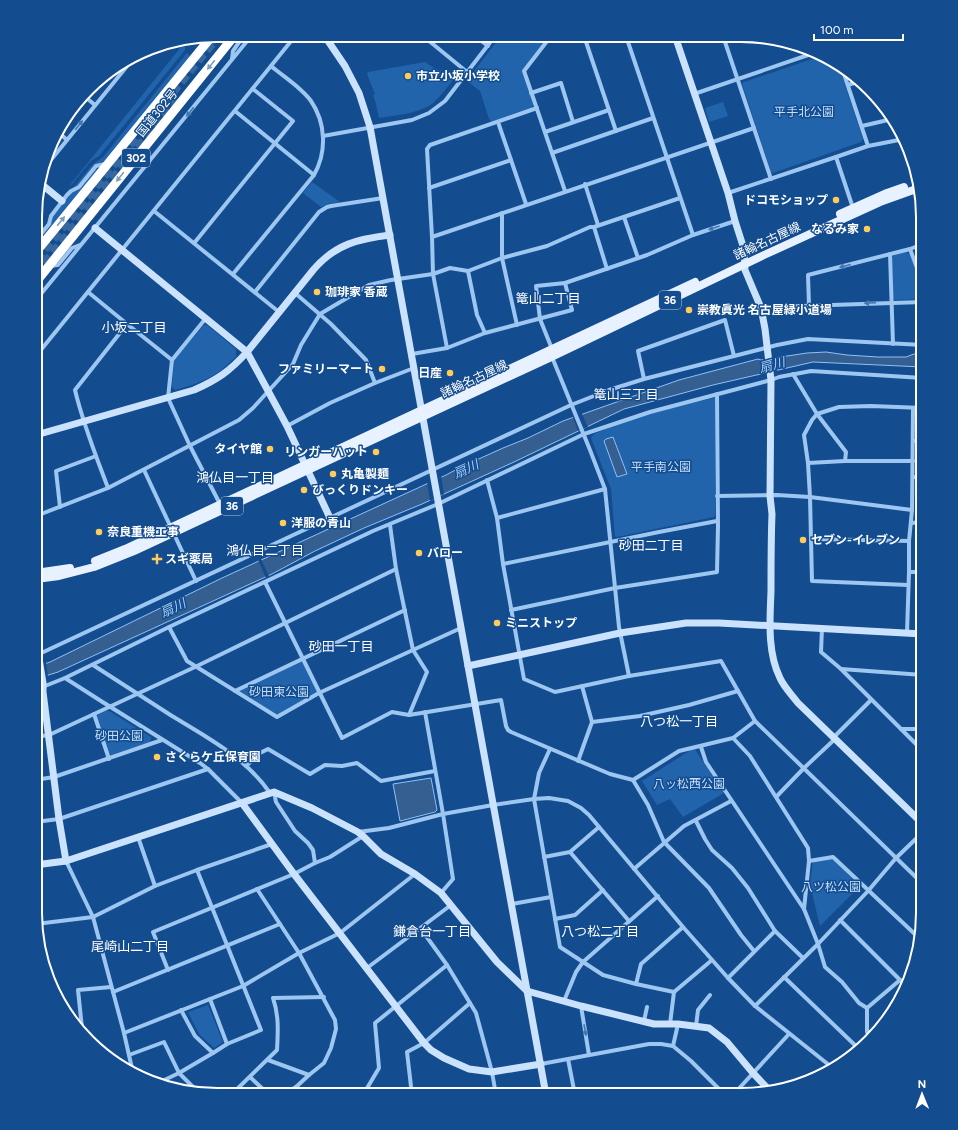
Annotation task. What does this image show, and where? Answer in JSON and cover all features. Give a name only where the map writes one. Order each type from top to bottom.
[{"type":"highway","name":"国道302号","points":[[42,245],[207,42]]},
{"type":"highway","name":"国道302号","points":[[42,274],[229,42]]},
{"type":"main road","name":"諸輪名古屋線","points":[[745,262],[853,208],[913,184]]},
{"type":"main road","name":"諸輪名古屋線","points":[[42,572],[76,567],[92,562],[172,530],[745,262],[880,202],[914,190]]},
{"type":"main road","name":"諸輪名古屋線","points":[[42,578],[94,567],[134,551],[220,504],[306,468]]},
{"type":"street","points":[[232,60],[233,51],[239,42]]},
{"type":"street","points":[[42,293],[246,42]]},
{"type":"street","points":[[42,349],[290,42]]},
{"type":"street","points":[[329,42],[345,66],[359,93],[370,128],[545,1088]]},
{"type":"street","points":[[430,42],[468,72]]},
{"type":"street","points":[[483,42],[488,46]]},
{"type":"street","points":[[323,136],[412,120],[429,113],[445,101],[491,42]]},
{"type":"street","points":[[546,42],[524,71],[565,191]]},
{"type":"street","points":[[586,42],[616,131]]},
{"type":"street","points":[[628,42],[693,235]]},
{"type":"street","points":[[677,42],[728,193],[744,249],[745,270],[760,308],[765,329],[770,372],[770,496],[772,514],[770,626],[772,652],[775,666],[780,679],[798,703],[916,817]]},
{"type":"street","points":[[724,42],[771,178]]},
{"type":"street","points":[[694,94],[808,55]]},
{"type":"street","points":[[233,274],[314,175],[321,157],[323,136],[322,126],[317,112],[310,100],[298,88],[271,66]]},
{"type":"street","points":[[52,159],[120,71]]},
{"type":"street","points":[[845,76],[868,146]]},
{"type":"street","points":[[532,93],[561,83],[573,122]]},
{"type":"street","points":[[848,85],[854,83]]},
{"type":"street","points":[[194,242],[293,121],[253,89]]},
{"type":"street","points":[[88,99],[95,105]]},
{"type":"street","points":[[447,348],[433,274],[427,149],[430,145],[537,108]]},
{"type":"street","points":[[545,132],[609,110]]},
{"type":"street","points":[[235,111],[314,175]]},
{"type":"street","points":[[552,153],[653,118]]},
{"type":"street","points":[[862,126],[887,120]]},
{"type":"street","points":[[498,122],[526,204]]},
{"type":"street","points":[[432,237],[754,128]]},
{"type":"street","points":[[62,135],[67,140]]},
{"type":"street","points":[[728,193],[868,146],[898,140]]},
{"type":"street","points":[[836,157],[853,208]]},
{"type":"street","points":[[429,188],[511,160]]},
{"type":"street","points":[[42,233],[49,224],[51,216],[70,191],[79,187],[96,166],[108,164]]},
{"type":"street","points":[[585,184],[606,269]]},
{"type":"street","points":[[44,187],[62,201]]},
{"type":"street","points":[[255,292],[319,212],[331,206],[383,198]]},
{"type":"street","points":[[42,514],[108,488],[239,420],[253,408],[293,364],[301,345],[320,314],[369,285],[390,280],[433,274],[450,268],[468,271],[502,258],[548,246],[590,227],[680,198]]},
{"type":"street","points":[[154,210],[279,312]]},
{"type":"street","points":[[502,213],[502,258],[517,325]]},
{"type":"street","points":[[624,217],[638,258]]},
{"type":"street","points":[[629,676],[619,627],[605,489],[571,405],[540,319],[536,286],[565,283],[638,258],[693,235],[735,221]]},
{"type":"street","points":[[95,228],[248,352],[287,426],[330,518]]},
{"type":"street","points":[[42,433],[168,398],[194,390],[211,382],[224,374],[248,352],[317,265],[336,249],[357,241],[390,235]]},
{"type":"street","points":[[48,266],[58,265],[72,248],[81,245]]},
{"type":"street","points":[[809,306],[808,275],[916,247]]},
{"type":"street","points":[[910,249],[916,265]]},
{"type":"street","points":[[890,254],[893,344]]},
{"type":"street","points":[[468,271],[477,315],[485,333]]},
{"type":"street","points":[[412,354],[447,348],[485,333],[572,310],[565,283]]},
{"type":"street","points":[[88,292],[172,360]]},
{"type":"street","points":[[295,293],[331,324],[366,360],[375,383]]},
{"type":"street","points":[[760,308],[916,302]]},
{"type":"street","points":[[206,318],[172,360],[168,398],[190,446],[220,504]]},
{"type":"street","points":[[644,379],[638,350],[725,320],[734,356]]},
{"type":"street","points":[[108,488],[83,422],[75,390],[127,324]]},
{"type":"street","points":[[42,655],[330,518],[433,473],[571,405],[609,390],[644,379],[734,356],[768,350],[808,339],[916,346]]},
{"type":"street","points":[[287,426],[330,403],[414,368]]},
{"type":"street","points":[[42,686],[65,678],[169,627],[373,531],[390,525],[438,501],[487,480],[583,432],[650,412],[793,374],[812,371],[916,378]]},
{"type":"street","points":[[793,374],[817,414],[846,452],[845,461]]},
{"type":"street","points":[[511,610],[615,588],[717,572],[717,394]]},
{"type":"street","points":[[907,633],[909,541],[913,478],[913,408],[871,406],[839,407],[817,414],[804,435],[808,463],[810,497],[812,581],[908,584]]},
{"type":"street","points":[[60,507],[56,471],[96,456]]},
{"type":"street","points":[[808,463],[845,461],[913,461]]},
{"type":"street","points":[[144,470],[196,581]]},
{"type":"street","points":[[487,480],[497,518],[503,564],[524,679],[555,692],[629,676],[721,661],[755,721],[916,877]]},
{"type":"street","points":[[497,518],[605,489]]},
{"type":"street","points":[[718,496],[810,497],[912,510]]},
{"type":"street","points":[[503,564],[717,521]]},
{"type":"street","points":[[911,523],[916,523]]},
{"type":"street","points":[[390,525],[396,569],[413,650],[427,672],[409,716]]},
{"type":"street","points":[[811,539],[909,541]]},
{"type":"street","points":[[42,736],[49,735],[94,714],[396,569]]},
{"type":"street","points":[[909,572],[916,572]]},
{"type":"street","points":[[265,582],[342,738],[392,712],[409,716],[501,700],[508,730],[610,774],[633,780],[648,805],[664,842],[709,888],[741,935],[754,951]]},
{"type":"street","points":[[235,691],[405,610]]},
{"type":"street","points":[[468,666],[620,634],[686,624],[719,623],[916,634]]},
{"type":"street","points":[[169,627],[187,661],[277,717],[319,693],[461,628]]},
{"type":"street","points":[[822,628],[821,652],[916,744]]},
{"type":"street","points":[[92,665],[218,744],[246,766],[272,792],[312,808],[360,834],[381,854],[415,874],[441,893],[497,962],[527,991],[654,1024],[674,1024],[709,1028],[727,1042],[766,1087]]},
{"type":"street","points":[[841,670],[916,675]]},
{"type":"street","points":[[65,678],[200,763],[242,803],[294,874],[424,1043],[444,1058],[469,1069],[492,1072],[649,1044],[662,1044],[673,1046],[691,1061],[718,1088]]},
{"type":"street","points":[[578,761],[592,722],[582,686]]},
{"type":"street","points":[[592,722],[640,716],[689,705],[738,691]]},
{"type":"street","points":[[42,698],[49,735],[59,819],[66,861],[93,917],[132,1066]]},
{"type":"street","points":[[777,796],[872,700]]},
{"type":"street","points":[[425,712],[453,879],[441,893]]},
{"type":"street","points":[[94,714],[109,758]]},
{"type":"street","points":[[633,780],[679,751],[701,747],[733,738],[755,721]]},
{"type":"street","points":[[901,729],[916,729]]},
{"type":"street","points":[[733,738],[750,756],[777,796],[808,848],[809,861],[804,909]]},
{"type":"street","points":[[42,779],[54,777],[162,740]]},
{"type":"street","points":[[701,747],[706,762],[804,909],[818,944],[825,967],[842,982],[859,1003],[867,1008]]},
{"type":"street","points":[[246,766],[260,753],[268,749],[310,774],[325,765],[342,766],[357,763],[381,781],[435,771]]},
{"type":"street","points":[[550,749],[539,773],[534,799],[560,947],[603,975],[674,992]]},
{"type":"street","points":[[42,821],[59,819],[208,769]]},
{"type":"street","points":[[42,864],[66,861],[272,792]]},
{"type":"street","points":[[272,792],[276,802],[295,831],[313,850],[315,863]]},
{"type":"street","points":[[168,970],[153,932],[294,874],[330,857],[360,834],[443,814],[493,805],[534,799],[560,799],[574,804],[589,815],[683,927],[755,1006],[829,1065]]},
{"type":"street","points":[[634,868],[684,826],[696,821],[731,801]]},
{"type":"street","points":[[696,821],[712,850],[732,868],[748,888],[775,931],[803,958]]},
{"type":"street","points":[[544,857],[570,852],[599,827]]},
{"type":"street","points":[[138,837],[155,886]]},
{"type":"street","points":[[755,1006],[818,944],[868,891],[896,858],[916,839]]},
{"type":"street","points":[[42,923],[93,917],[155,886],[272,844]]},
{"type":"street","points":[[570,852],[629,921]]},
{"type":"street","points":[[809,861],[833,857],[915,934]]},
{"type":"street","points":[[164,1080],[179,1073],[227,1044],[261,1030],[226,946],[197,870]]},
{"type":"street","points":[[124,1033],[242,986],[299,953],[340,934],[415,874]]},
{"type":"street","points":[[257,889],[299,953],[335,1020],[336,1029],[331,1048],[324,1063],[308,1075],[296,1087]]},
{"type":"street","points":[[555,919],[575,915],[603,890]]},
{"type":"street","points":[[564,1001],[576,972],[582,962],[658,896]]},
{"type":"street","points":[[512,904],[551,897]]},
{"type":"street","points":[[367,968],[451,905]]},
{"type":"street","points":[[840,920],[902,982]]},
{"type":"street","points":[[113,992],[280,924]]},
{"type":"street","points":[[636,984],[641,964],[683,927]]},
{"type":"street","points":[[421,929],[447,965],[476,1013],[495,1088]]},
{"type":"street","points":[[728,978],[775,931]]},
{"type":"street","points":[[673,1046],[674,992],[712,960]]},
{"type":"street","points":[[367,1088],[379,1068],[375,1023],[447,965]]},
{"type":"street","points":[[784,977],[855,1046]]},
{"type":"street","points":[[869,1032],[867,1032],[867,1008],[900,980]]},
{"type":"street","points":[[82,1024],[78,990],[111,987]]},
{"type":"street","points":[[696,1026],[698,1010],[710,995]]},
{"type":"street","points":[[238,1088],[277,1050],[278,1026],[276,1007],[273,998],[324,997]]},
{"type":"street","points":[[210,999],[227,1044]]},
{"type":"street","points":[[411,1088],[407,1052],[424,1043],[470,1003]]},
{"type":"street","points":[[581,1006],[590,1055]]},
{"type":"street","points":[[644,1021],[647,1007]]},
{"type":"street","points":[[182,1010],[195,1036],[213,1053]]},
{"type":"street","points":[[739,1088],[789,1034]]},
{"type":"street","points":[[129,1055],[164,1042],[179,1073],[193,1087]]},
{"type":"street","points":[[568,1059],[573,1088]]},
{"type":"street","points":[[268,1060],[308,1075]]},
{"type":"street","points":[[250,1077],[262,1088]]},
{"type":"green space","points":[[496,42],[544,42],[522,71],[533,104],[532,108],[492,122],[489,119],[480,91],[468,82],[468,79]]},
{"type":"green space","points":[[182,45],[185,45],[185,50],[99,156],[91,161],[69,186]]},
{"type":"green space","points":[[187,53],[191,57],[107,160],[95,165],[78,185],[74,187],[93,164],[103,157]]},
{"type":"green space","name":"平手北公園","points":[[815,58],[819,60],[841,73],[863,139],[861,142],[773,173],[771,172],[742,84],[744,82]]},
{"type":"green space","points":[[425,62],[454,79],[439,97],[427,107],[407,114],[379,118],[373,95],[375,94],[367,74],[368,72]]},
{"type":"green space","points":[[723,102],[728,116],[709,122],[705,108]]},
{"type":"green space","points":[[95,169],[98,169],[42,237],[52,217],[72,192]]},
{"type":"green space","points":[[312,182],[340,202],[321,207],[303,193]]},
{"type":"green space","points":[[906,252],[910,254],[916,271],[916,299],[895,300],[893,298],[892,258],[894,255]]},
{"type":"green space","points":[[204,325],[207,325],[236,349],[236,357],[214,375],[197,383],[175,390],[172,387],[174,360]]},
{"type":"green space","name":"平手南公園","points":[[714,398],[714,517],[617,537],[615,536],[611,489],[591,438],[594,434],[620,423],[664,409]]},
{"type":"green space","name":"砂田東公園","points":[[303,658],[319,693],[277,717],[235,691]]},
{"type":"green space","name":"砂田公園","points":[[106,711],[109,711],[151,737],[150,742],[111,755],[109,754],[96,717]]},
{"type":"green space","name":"八ッ松西公園","points":[[694,748],[724,793],[683,817],[670,799],[657,805],[642,781]]},
{"type":"green space","name":"八ツ松公園","points":[[831,857],[860,886],[820,926],[810,885],[813,861]]},
{"type":"green space","points":[[208,1005],[223,1042],[214,1048],[199,1034],[188,1012]]},
{"type":"water","name":"扇川","points":[[826,352],[878,357],[906,357],[916,354],[916,367],[813,362],[713,385],[624,409],[514,462],[422,504],[364,528],[315,551],[272,574],[58,672],[42,677],[42,665],[222,578],[563,421],[679,380],[758,359],[761,360],[807,353]]},
{"type":"water","points":[[613,437],[627,474],[617,477],[604,441]]},
{"type":"water","points":[[431,778],[437,810],[435,812],[400,821],[393,784]]},
{"type":"pier","points":[[775,356],[777,371],[765,375],[763,357]]},
{"type":"pier","points":[[581,412],[588,427],[578,431],[572,415]]},
{"type":"pier","points":[[441,475],[444,494],[430,501],[427,481]]},
{"type":"pier","points":[[261,559],[269,576],[266,578],[258,560]]},
{"type":"pier","points":[[46,662],[48,677],[42,679],[42,663]]},
{"type":"tunnel","points":[[42,253],[213,42]]},
{"type":"tunnel","points":[[42,267],[178,98]]},
{"type":"place","name":"市立小坂小学校","points":[[408,76]]},
{"type":"place","name":"ドコモショップ","points":[[836,200]]},
{"type":"place","name":"なるみ家","points":[[867,229]]},
{"type":"place","name":"珈琲家 香蔵","points":[[317,292]]},
{"type":"place","name":"崇教眞光 名古屋緑小道場","points":[[689,310]]},
{"type":"place","name":"ファミリーマート","points":[[382,369]]},
{"type":"place","name":"日産","points":[[450,373]]},
{"type":"place","name":"タイヤ館","points":[[270,449]]},
{"type":"place","name":"リンガーハット","points":[[376,452]]},
{"type":"place","name":"丸亀製麺","points":[[333,474]]},
{"type":"place","name":"びっくりドンキー","points":[[304,490]]},
{"type":"place","name":"洋服の青山","points":[[283,523]]},
{"type":"place","name":"奈良重機工事","points":[[99,532]]},
{"type":"place","name":"セブン-イレブン","points":[[803,540]]},
{"type":"place","name":"バロー","points":[[419,553]]},
{"type":"place","name":"スギ薬局","points":[[157,559]]},
{"type":"place","name":"ミニストップ","points":[[497,623]]},
{"type":"place","name":"さくらケ丘保育園","points":[[157,757]]},
{"type":"district","name":"篭山二丁目","points":[[548,298]]},
{"type":"district","name":"小坂二丁目","points":[[134,327]]},
{"type":"district","name":"篭山三丁目","points":[[626,394]]},
{"type":"district","name":"鴻仏目一丁目","points":[[235,477]]},
{"type":"district","name":"砂田二丁目","points":[[651,545]]},
{"type":"district","name":"鴻仏目二丁目","points":[[265,550]]},
{"type":"district","name":"砂田一丁目","points":[[341,646]]},
{"type":"district","name":"八つ松一丁目","points":[[679,721]]},
{"type":"district","name":"鎌倉台一丁目","points":[[432,931]]},
{"type":"district","name":"八つ松二丁目","points":[[600,931]]},
{"type":"district","name":"尾崎山二丁目","points":[[130,946]]}]
